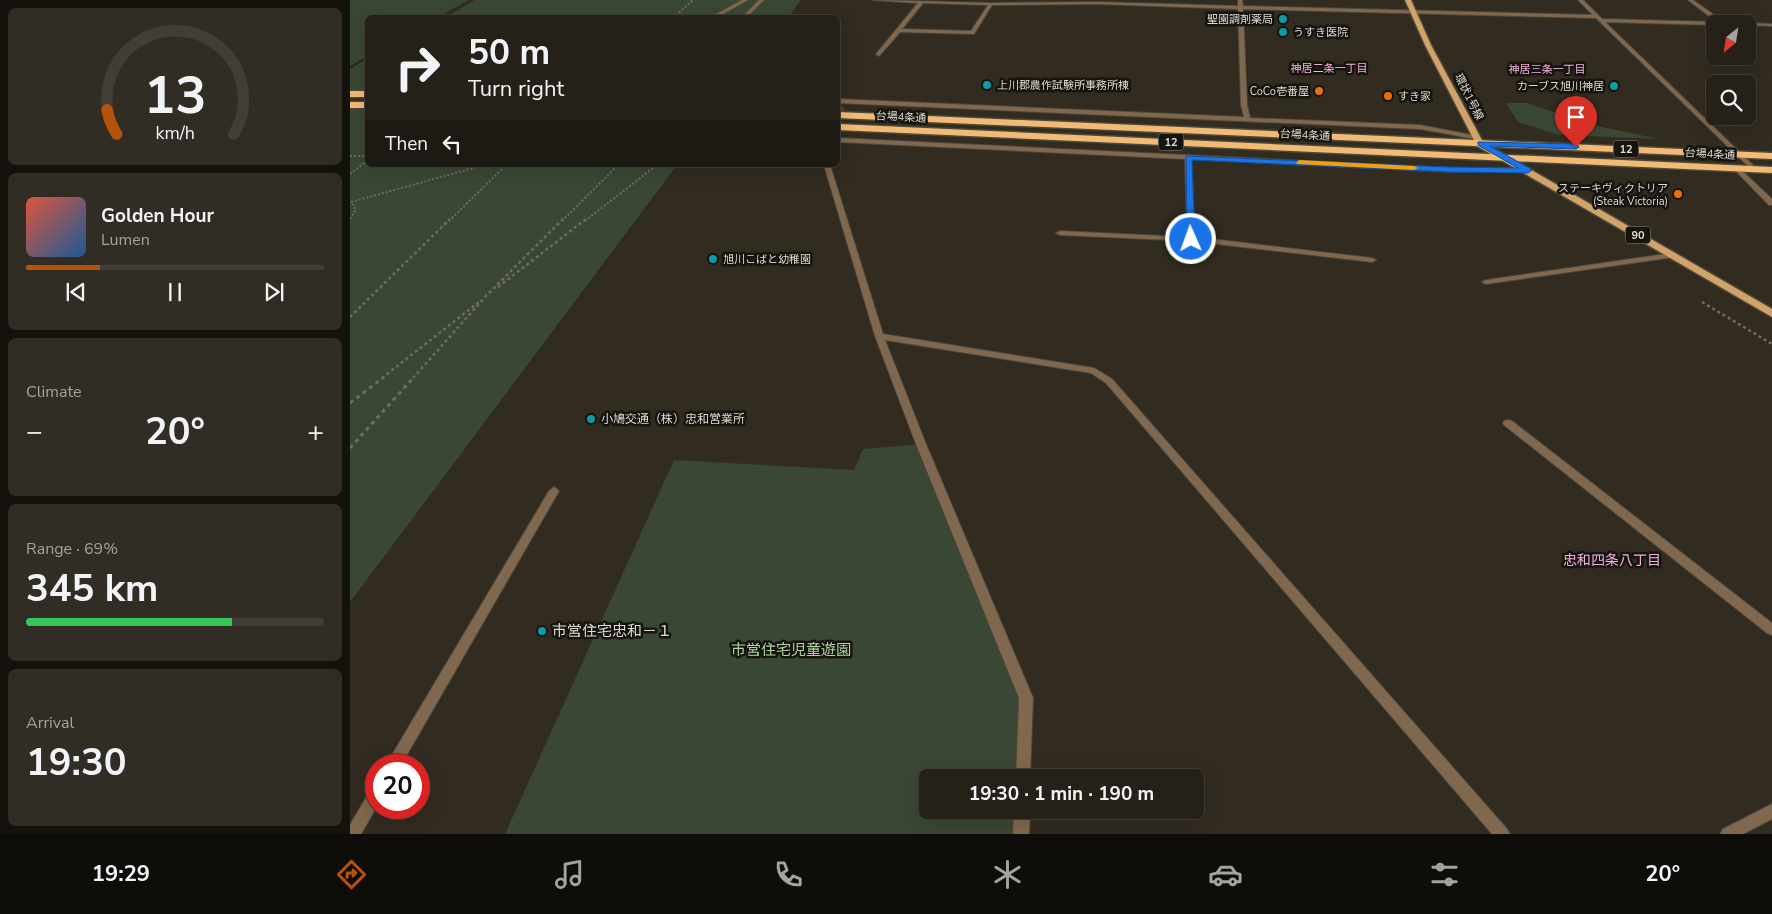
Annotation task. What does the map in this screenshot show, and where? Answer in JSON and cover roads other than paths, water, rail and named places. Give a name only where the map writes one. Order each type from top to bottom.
[{"type":"highway","points":[[350,94],[365,94]]},
{"type":"highway","points":[[350,104],[365,105]]},
{"type":"highway","name":"台場4条通","points":[[840,115],[1477,140],[1772,156]]},
{"type":"highway","name":"台場4条通","points":[[840,127],[1772,170]]},
{"type":"main road","name":"環状1号線","points":[[1408,0],[1428,45],[1477,140]]},
{"type":"main road","name":"90","points":[[1477,140],[1772,314]]},
{"type":"street","points":[[717,15],[746,0]]},
{"type":"street","points":[[746,15],[762,0]]},
{"type":"street","points":[[874,0],[991,4],[1074,2],[1706,22]]},
{"type":"street","points":[[1240,0],[1244,105],[1247,119]]},
{"type":"street","points":[[1580,0],[1754,169]]},
{"type":"street","points":[[1690,0],[1711,15]]},
{"type":"street","points":[[879,54],[922,2]]},
{"type":"street","points":[[899,30],[972,33],[991,4]]},
{"type":"street","points":[[1756,24],[1772,24]]},
{"type":"street","points":[[842,103],[1420,127],[1477,140]]},
{"type":"street","points":[[840,140],[1450,170],[1528,170]]},
{"type":"street","points":[[1188,157],[1191,239]]},
{"type":"street","points":[[827,167],[879,336],[921,444],[1026,698],[1023,769]]},
{"type":"street","points":[[1736,168],[1772,203]]},
{"type":"street","points":[[1060,233],[1191,239],[1372,260]]},
{"type":"street","points":[[1486,282],[1672,255]]},
{"type":"street","points":[[879,336],[1094,371],[1109,381],[1502,834]]},
{"type":"street","points":[[1508,423],[1772,630]]},
{"type":"street","points":[[399,754],[554,491]]},
{"type":"street","points":[[1728,834],[1772,811]]},
{"type":"street","points":[[353,834],[365,813]]},
{"type":"street","points":[[1021,834],[1022,819]]},
{"type":"tunnel","points":[[840,110],[843,106]]},
{"type":"place","name":"聖園調剤薬局","points":[[1283,19]]},
{"type":"place","name":"うすき医院","points":[[1283,32]]},
{"type":"place","name":"上川郡農作試験所事務所棟","points":[[987,85]]},
{"type":"place","name":"カーブス旭川神居","points":[[1614,86]]},
{"type":"place","name":"CoCo壱番屋","points":[[1319,91]]},
{"type":"place","name":"すき家","points":[[1388,96]]},
{"type":"place","name":"ステーキヴィクトリア (Steak Victoria)","points":[[1678,194]]},
{"type":"place","name":"旭川こばと幼稚園","points":[[713,259]]},
{"type":"place","name":"小鳩交通（株）忠和営業所","points":[[591,419]]},
{"type":"place","name":"市営住宅忠和－１","points":[[542,631]]},
{"type":"district","name":"神居二条一丁目","points":[[1329,68]]},
{"type":"district","name":"神居三条一丁目","points":[[1547,69]]},
{"type":"district","name":"忠和四条八丁目","points":[[1612,560]]},
{"type":"park label","name":"市営住宅児童遊園","points":[[791,650]]}]
